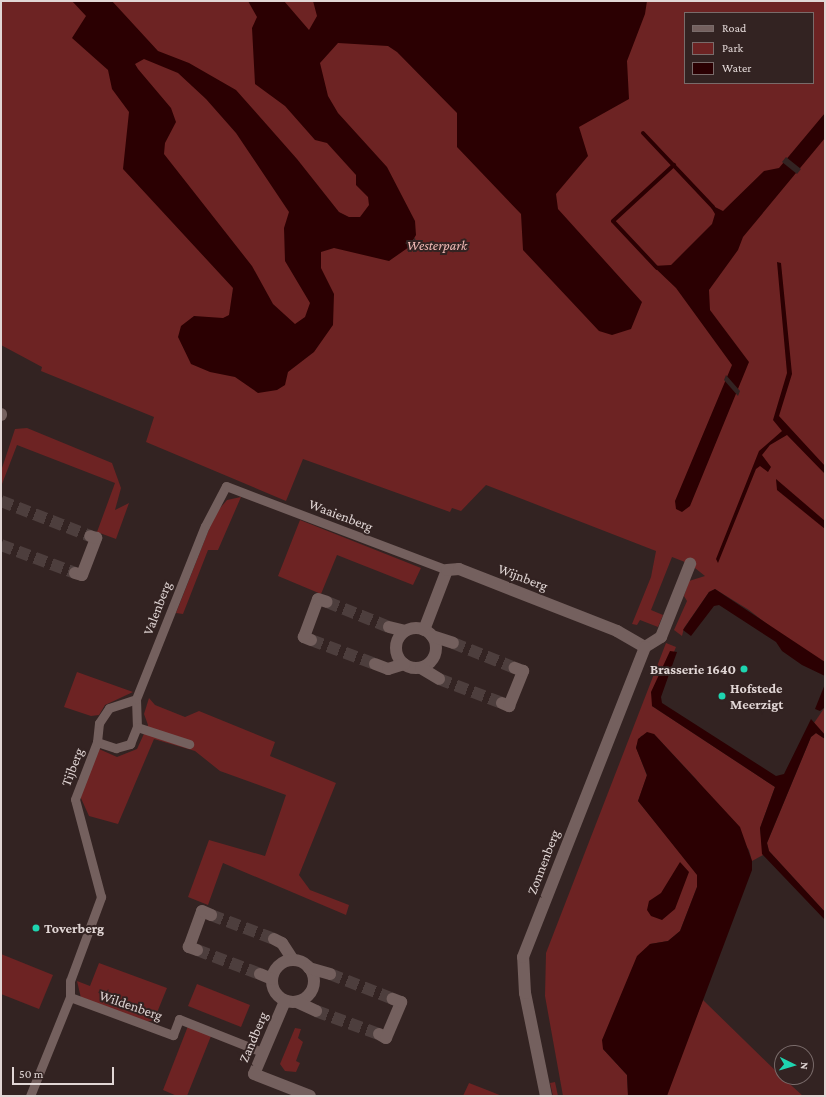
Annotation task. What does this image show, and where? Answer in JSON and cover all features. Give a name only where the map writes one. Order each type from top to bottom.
[{"type":"street","name":"Waaienberg","points":[[226,486],[447,570]]},
{"type":"street","name":"Valenberg","points":[[136,699],[205,526],[226,486]]},
{"type":"street","points":[[75,573],[82,575],[96,538],[90,536]]},
{"type":"street","points":[[645,647],[661,637],[690,564]]},
{"type":"street","name":"Wijnberg","points":[[447,570],[459,569],[554,605],[636,639],[645,647]]},
{"type":"street","points":[[421,668],[435,655],[428,633],[447,570]]},
{"type":"street","points":[[311,640],[304,637],[318,599],[327,602]]},
{"type":"street","points":[[389,627],[405,631],[428,633],[453,643]]},
{"type":"street","points":[[404,664],[396,648],[405,631]]},
{"type":"street","name":"Zonnenberg","points":[[546,1096],[525,993],[523,957],[645,647]]},
{"type":"street","points":[[375,664],[388,669],[404,664],[421,668],[439,679]]},
{"type":"street","points":[[502,703],[509,706],[523,671],[515,668]]},
{"type":"street","points":[[136,699],[137,727],[189,744]]},
{"type":"street","name":"Tijberg","points":[[70,997],[70,981],[101,897],[75,800],[97,742],[99,723],[109,708],[136,699]]},
{"type":"street","name":"Tijberg","points":[[97,742],[116,748],[130,744],[137,727]]},
{"type":"street","points":[[197,950],[188,947],[202,911],[211,915]]},
{"type":"street","points":[[274,939],[282,942],[293,960],[309,968],[330,974]]},
{"type":"street","points":[[260,974],[272,979],[281,964],[293,960]]},
{"type":"street","points":[[297,1002],[313,988],[309,968]]},
{"type":"street","name":"Zandberg","points":[[272,979],[274,992],[285,1001],[297,1002],[316,1011]]},
{"type":"street","points":[[30,1096],[70,997]]},
{"type":"street","name":"Wildenberg","points":[[70,997],[173,1034],[179,1019],[262,1052]]},
{"type":"street","points":[[379,1034],[386,1038],[401,1002],[393,999]]},
{"type":"street","name":"Zandberg","points":[[285,1001],[262,1052],[254,1074],[310,1096]]},
{"type":"green space","name":"Westerpark","points":[[1,1],[825,1],[825,669],[749,610],[715,589],[709,592],[684,628],[682,636],[674,630],[687,601],[684,596],[689,581],[705,576],[690,564],[672,557],[651,610],[663,615],[658,627],[640,620],[637,625],[632,624],[651,577],[656,551],[486,485],[461,511],[452,508],[450,512],[303,459],[286,501],[146,442],[154,417],[41,371],[42,367],[1,345]]},
{"type":"green space","points":[[27,428],[112,463],[121,488],[115,510],[129,503],[116,539],[97,532],[115,483],[17,445],[2,484],[1,471],[15,429]]},
{"type":"green space","points":[[241,497],[218,550],[208,550],[183,614],[176,613],[215,514],[227,500]]},
{"type":"green space","points":[[300,520],[421,568],[413,585],[337,555],[321,594],[278,576]]},
{"type":"green space","points":[[666,643],[676,647],[652,706],[775,787],[760,828],[763,855],[752,861],[749,850],[696,779],[654,734],[641,736],[636,747],[647,776],[638,801],[698,875],[697,887],[680,931],[668,941],[650,944],[603,1049],[627,1075],[628,1096],[563,1096],[545,996],[546,953]]},
{"type":"green space","points":[[77,672],[133,692],[105,705],[99,715],[91,716],[64,707]]},
{"type":"green space","points":[[149,698],[155,705],[185,717],[199,711],[275,742],[270,756],[336,783],[299,875],[310,890],[349,905],[346,915],[223,863],[208,905],[188,897],[209,840],[265,856],[286,795],[220,771],[195,751],[154,739],[118,824],[89,816],[80,796],[99,749],[117,757],[137,749],[148,725],[144,714]]},
{"type":"green space","points":[[825,707],[825,735],[814,723]]},
{"type":"green space","points":[[816,733],[825,739],[825,912],[769,851],[767,843],[811,737]]},
{"type":"green space","points":[[1,954],[53,975],[39,1009],[1,994]]},
{"type":"green space","points":[[99,963],[167,988],[154,1020],[143,1023],[81,998],[77,981],[90,986]]},
{"type":"green space","points":[[197,984],[250,1005],[241,1027],[188,1006]]},
{"type":"green space","points":[[703,1000],[774,1069],[774,1085],[791,1085],[803,1096],[664,1096]]},
{"type":"green space","points":[[188,1026],[211,1036],[187,1096],[177,1096],[163,1090]]},
{"type":"green space","points":[[295,1028],[301,1029],[298,1038],[303,1042],[296,1061],[300,1063],[296,1072],[285,1071],[280,1064]]},
{"type":"green space","points":[[555,1082],[558,1096],[553,1096],[550,1083]]},
{"type":"green space","points":[[469,1083],[487,1090],[502,1096],[463,1096]]},
{"type":"water","points":[[72,1],[112,1],[158,51],[189,63],[236,90],[297,159],[339,212],[349,217],[360,217],[369,205],[368,197],[356,185],[356,175],[327,143],[315,140],[285,106],[255,84],[252,28],[257,17],[248,1],[284,1],[309,30],[317,16],[313,1],[647,1],[645,14],[627,61],[629,99],[579,127],[588,156],[556,194],[558,209],[642,302],[631,329],[612,335],[599,331],[523,250],[521,214],[457,147],[457,113],[397,52],[388,46],[338,43],[320,63],[328,96],[338,113],[387,167],[415,221],[416,235],[409,247],[389,261],[334,248],[321,252],[321,268],[334,294],[333,325],[314,352],[288,372],[285,385],[277,390],[258,393],[235,377],[210,372],[191,364],[178,337],[181,326],[194,316],[223,318],[229,315],[233,288],[123,169],[129,112],[112,89],[108,70],[72,38],[86,16]],"holes":[[[144,59],[178,73],[206,99],[236,133],[289,212],[284,228],[285,261],[310,303],[305,317],[295,324],[273,304],[252,266],[164,154],[165,143],[176,122],[171,108],[135,64]]]},
{"type":"water","points":[[825,113],[825,138],[743,237],[738,250],[709,290],[710,310],[749,362],[690,506],[682,512],[676,509],[675,501],[732,365],[676,288],[653,266],[671,265],[712,224],[715,214],[709,204],[723,211],[764,171],[779,168]]},
{"type":"water","points":[[777,262],[781,263],[792,374],[779,416],[825,466],[825,474],[787,435],[770,445],[762,455],[771,467],[768,472],[760,466],[756,469],[718,563],[716,559],[759,451],[782,431],[773,420],[787,373]]},
{"type":"water","points":[[776,479],[825,521],[825,529],[777,490]]},
{"type":"water","points":[[715,589],[825,662],[825,676],[802,665],[782,651],[776,642],[719,605],[714,606],[691,636],[683,630],[709,592]]},
{"type":"water","points":[[670,651],[677,652],[661,697],[662,703],[776,776],[784,774],[811,719],[825,735],[825,739],[816,733],[811,737],[767,843],[769,851],[825,912],[825,920],[762,854],[760,828],[775,787],[652,706],[651,692]]},
{"type":"water","points":[[825,684],[825,707],[820,711],[815,709]]},
{"type":"water","points":[[647,732],[654,734],[740,827],[752,861],[752,870],[667,1096],[628,1096],[627,1075],[603,1049],[602,1040],[637,956],[650,944],[668,941],[680,931],[697,887],[697,875],[638,801],[647,775],[636,748],[638,739]]},
{"type":"water","points":[[680,862],[689,872],[675,909],[662,920],[651,916],[647,910],[649,901],[661,893]]},
{"type":"pier","points":[[786,157],[801,169],[797,174],[782,162]]},
{"type":"pier","points":[[726,375],[740,391],[738,396],[724,380]]},
{"type":"waterway","points":[[643,133],[713,207]]},
{"type":"waterway","points":[[657,268],[613,221],[674,165]]},
{"type":"tunnel","points":[[1,501],[90,536]]},
{"type":"tunnel","points":[[1,545],[75,573]]},
{"type":"tunnel","points":[[327,602],[389,627]]},
{"type":"tunnel","points":[[311,640],[375,664]]},
{"type":"tunnel","points":[[453,643],[515,668]]},
{"type":"tunnel","points":[[439,679],[502,703]]},
{"type":"tunnel","points":[[211,915],[274,939]]},
{"type":"tunnel","points":[[197,950],[260,974]]},
{"type":"tunnel","points":[[330,974],[393,999]]},
{"type":"tunnel","points":[[316,1011],[379,1034]]},
{"type":"place","name":"Brasserie 1640","points":[[744,669]]},
{"type":"place","name":"Hofstede Meerzigt","points":[[722,696]]},
{"type":"place","name":"Toverberg","points":[[36,928]]}]
